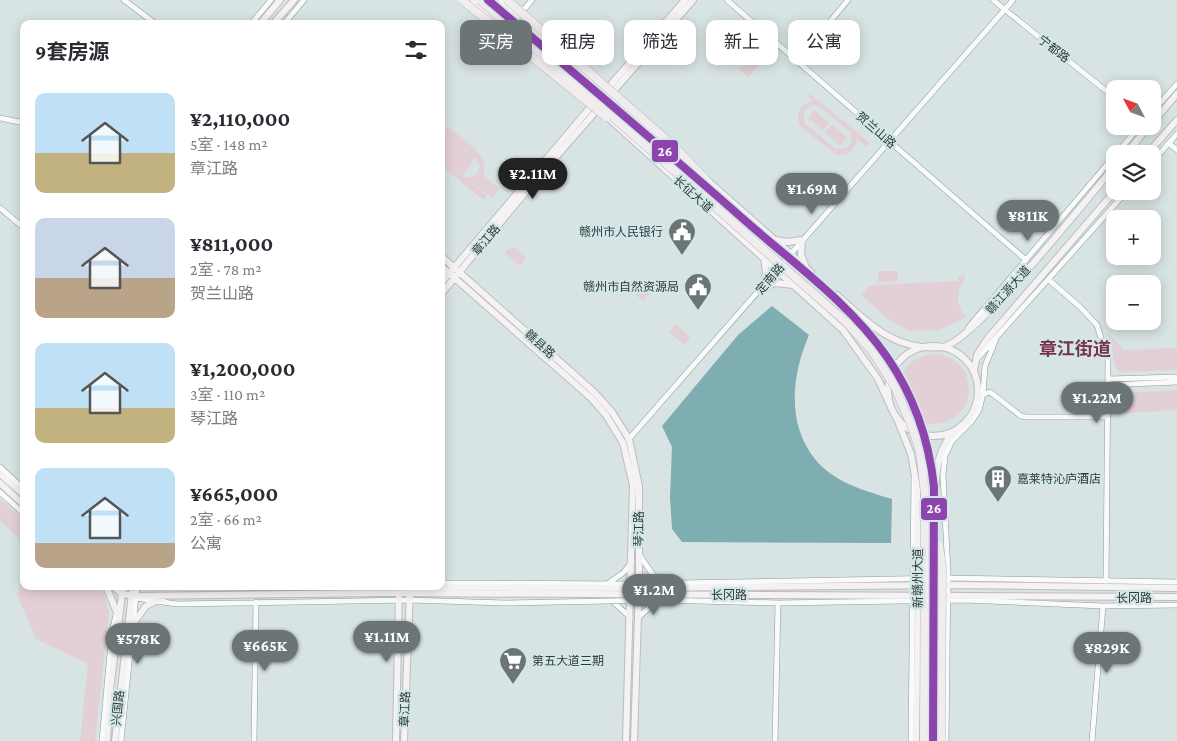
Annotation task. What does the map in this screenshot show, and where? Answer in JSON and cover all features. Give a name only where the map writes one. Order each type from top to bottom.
[{"type":"highway","points":[[462,0],[578,95],[676,171]]},
{"type":"highway","points":[[480,0],[847,323],[885,370],[905,410],[920,451],[925,494],[919,577],[920,741]]},
{"type":"highway","points":[[488,0],[736,212],[856,319],[898,374],[916,410],[928,447],[934,487],[942,567],[941,741]]},
{"type":"highway","points":[[507,0],[677,149],[736,212]]},
{"type":"highway","points":[[933,741],[934,487]]},
{"type":"highway","points":[[919,577],[924,741]]},
{"type":"main road","points":[[263,20],[280,0]]},
{"type":"main road","points":[[276,20],[294,0]]},
{"type":"main road","name":"长征大道","points":[[473,0],[596,107],[843,330],[878,379],[891,407]]},
{"type":"main road","name":"长征大道","points":[[501,0],[883,334],[904,345],[928,346]]},
{"type":"main road","points":[[607,93],[685,0]]},
{"type":"main road","points":[[607,93],[693,0]]},
{"type":"main road","name":"章江路","points":[[445,289],[607,93]]},
{"type":"main road","points":[[1161,112],[1177,94]]},
{"type":"main road","name":"章江路","points":[[445,278],[596,107]]},
{"type":"main road","points":[[1155,145],[1177,120]]},
{"type":"main road","points":[[1133,145],[1142,135]]},
{"type":"main road","name":"赣江源大道","points":[[928,346],[942,347],[956,341],[974,328],[1011,288],[1106,177]]},
{"type":"main road","name":"赣江源大道","points":[[975,361],[988,338],[1107,200]]},
{"type":"main road","points":[[775,240],[787,242],[802,240],[802,257],[809,270]]},
{"type":"main road","points":[[763,257],[766,272],[762,287],[779,283],[796,286]]},
{"type":"main road","name":"赣县路","points":[[445,259],[594,392],[612,412],[626,441]]},
{"type":"main road","name":"赣县路","points":[[445,270],[591,398],[626,441]]},
{"type":"main road","points":[[928,346],[906,356],[895,368],[888,391],[891,407],[897,419],[911,430],[928,436],[945,434],[961,426],[972,413],[980,395],[973,368],[975,361]]},
{"type":"main road","points":[[937,346],[960,355],[972,368],[977,384]]},
{"type":"main road","name":"新赣州大道","points":[[897,419],[909,446],[915,471],[919,577],[916,587],[916,741]]},
{"type":"main road","name":"新赣州大道","points":[[938,741],[937,470],[947,440],[951,433],[961,426]]},
{"type":"main road","name":"琴江路","points":[[626,441],[639,486],[639,555],[626,741]]},
{"type":"main road","name":"琴江路","points":[[626,441],[633,485],[632,562],[635,591]]},
{"type":"main road","points":[[0,474],[20,492]]},
{"type":"main road","points":[[0,483],[20,501]]},
{"type":"main road","name":"长冈路","points":[[121,592],[134,597],[399,592],[635,591],[916,587],[938,586],[947,582],[1177,588]]},
{"type":"main road","points":[[109,590],[117,611],[117,628]]},
{"type":"main road","name":"兴国路","points":[[115,741],[126,638],[134,590]]},
{"type":"main road","name":"长冈路","points":[[309,590],[399,592]]},
{"type":"main road","name":"长冈路","points":[[635,591],[916,598],[1177,598]]},
{"type":"main road","name":"兴国路","points":[[107,741],[121,592]]},
{"type":"main road","name":"章江路","points":[[396,741],[399,592]]},
{"type":"main road","name":"章江路","points":[[404,741],[410,592]]},
{"type":"main road","points":[[126,638],[132,624],[142,610],[168,596]]},
{"type":"main road","name":"琴江路","points":[[634,618],[634,741]]},
{"type":"street","points":[[124,0],[151,20]]},
{"type":"street","points":[[254,20],[271,0]]},
{"type":"street","points":[[287,20],[304,0]]},
{"type":"street","points":[[519,15],[532,0]]},
{"type":"street","name":"贺兰山路","points":[[727,0],[788,53]]},
{"type":"street","points":[[831,20],[848,0]]},
{"type":"street","name":"宁都路","points":[[993,0],[1106,91]]},
{"type":"street","name":"定南路","points":[[626,441],[1013,0]]},
{"type":"street","name":"贺兰山路","points":[[802,65],[1026,260]]},
{"type":"street","points":[[1161,102],[1177,84]]},
{"type":"street","points":[[0,118],[20,123]]},
{"type":"street","points":[[1161,152],[1177,134]]},
{"type":"street","points":[[1124,145],[1132,135]]},
{"type":"street","points":[[1169,143],[1177,150]]},
{"type":"street","points":[[956,341],[1106,166]]},
{"type":"street","points":[[975,361],[1119,200]]},
{"type":"street","points":[[0,208],[20,225]]},
{"type":"street","points":[[1049,280],[1080,307],[1097,325],[1104,344],[1109,382],[1106,582]]},
{"type":"street","points":[[946,741],[947,582],[943,484],[945,456],[952,441],[975,416],[985,366],[996,338]]},
{"type":"street","points":[[1109,382],[1177,376]]},
{"type":"street","points":[[1109,382],[1177,382]]},
{"type":"street","points":[[980,395],[990,392],[1021,416],[1026,417],[1107,417]]},
{"type":"street","points":[[0,467],[20,485]]},
{"type":"street","points":[[0,492],[20,510]]},
{"type":"street","points":[[639,555],[653,575],[667,583]]},
{"type":"street","points":[[607,584],[623,573],[632,562]]},
{"type":"street","points":[[121,741],[134,597],[154,602],[256,602],[410,592],[505,603],[612,600],[635,591],[667,583],[919,577],[938,578],[947,582],[1177,582]]},
{"type":"street","points":[[445,583],[607,584],[635,591],[658,600],[778,603],[916,598],[911,741]]},
{"type":"street","points":[[102,741],[112,631],[121,592]]},
{"type":"street","points":[[947,598],[1103,606],[1177,605]]},
{"type":"street","points":[[612,600],[634,618],[658,600]]},
{"type":"street","points":[[254,741],[256,602]]},
{"type":"street","points":[[775,741],[778,603]]},
{"type":"street","points":[[1092,741],[1103,606]]},
{"type":"shaded area","points":[[743,65],[759,65],[748,77],[739,69]]},
{"type":"shaded area","points":[[810,94],[870,143],[867,147],[857,139],[851,152],[837,155],[801,127],[798,118],[799,111],[808,102],[813,101],[808,96]],"holes":[[[813,105],[819,106],[850,132],[852,142],[847,148],[836,149],[804,123],[804,111]]]},
{"type":"shaded area","points":[[814,110],[829,123],[822,130],[808,118]]},
{"type":"shaded area","points":[[832,125],[847,138],[840,146],[825,133]]},
{"type":"shaded area","points":[[445,127],[458,134],[480,156],[485,166],[483,175],[500,189],[492,198],[475,185],[478,181],[473,184],[487,196],[483,200],[445,168],[445,136],[447,134],[445,133]],"holes":[[[475,158],[480,166],[478,173],[469,178],[462,176]]]},
{"type":"shaded area","points":[[512,246],[526,258],[520,266],[505,253]]},
{"type":"shaded area","points":[[878,271],[898,271],[898,281],[878,282]]},
{"type":"shaded area","points":[[965,275],[958,292],[958,303],[966,317],[939,330],[908,331],[887,318],[861,295],[868,287],[874,285],[958,281],[958,276]]},
{"type":"shaded area","points":[[635,281],[650,293],[643,301],[628,288]]},
{"type":"shaded area","points":[[676,324],[690,337],[684,345],[669,332]]},
{"type":"shaded area","points":[[1107,332],[1124,350],[1177,348],[1177,370],[1119,372],[1115,365]]},
{"type":"shaded area","points":[[927,354],[941,354],[954,360],[963,369],[969,382],[967,402],[959,414],[941,424],[927,424],[914,418],[905,409],[899,396],[899,382],[905,369],[914,360]]},
{"type":"shaded area","points":[[1177,390],[1177,410],[1114,414],[1114,401],[1118,393]]},
{"type":"shaded area","points":[[0,499],[20,517],[20,539],[0,521]]},
{"type":"shaded area","points":[[20,584],[20,590],[101,590],[104,593],[109,613],[95,741],[80,741],[88,664],[36,639],[17,595]]},
{"type":"water","points":[[772,306],[809,335],[799,366],[795,398],[799,430],[806,445],[822,467],[840,480],[871,493],[892,499],[891,543],[682,542],[672,529],[670,497],[672,447],[662,426],[738,335]]},
{"type":"transit line","name":"26","points":[[488,0],[822,286],[873,338],[897,372],[919,419],[932,470],[934,487],[933,741]]},
{"type":"place","name":"赣州市人民银行","points":[[682,256]]},
{"type":"place","name":"赣州市自然资源局","points":[[698,311]]},
{"type":"place","name":"嘉莱特沁庐酒店","points":[[998,503]]},
{"type":"place","name":"第五大道三期","points":[[513,685]]},
{"type":"district","name":"章江街道","points":[[1075,349]]}]
